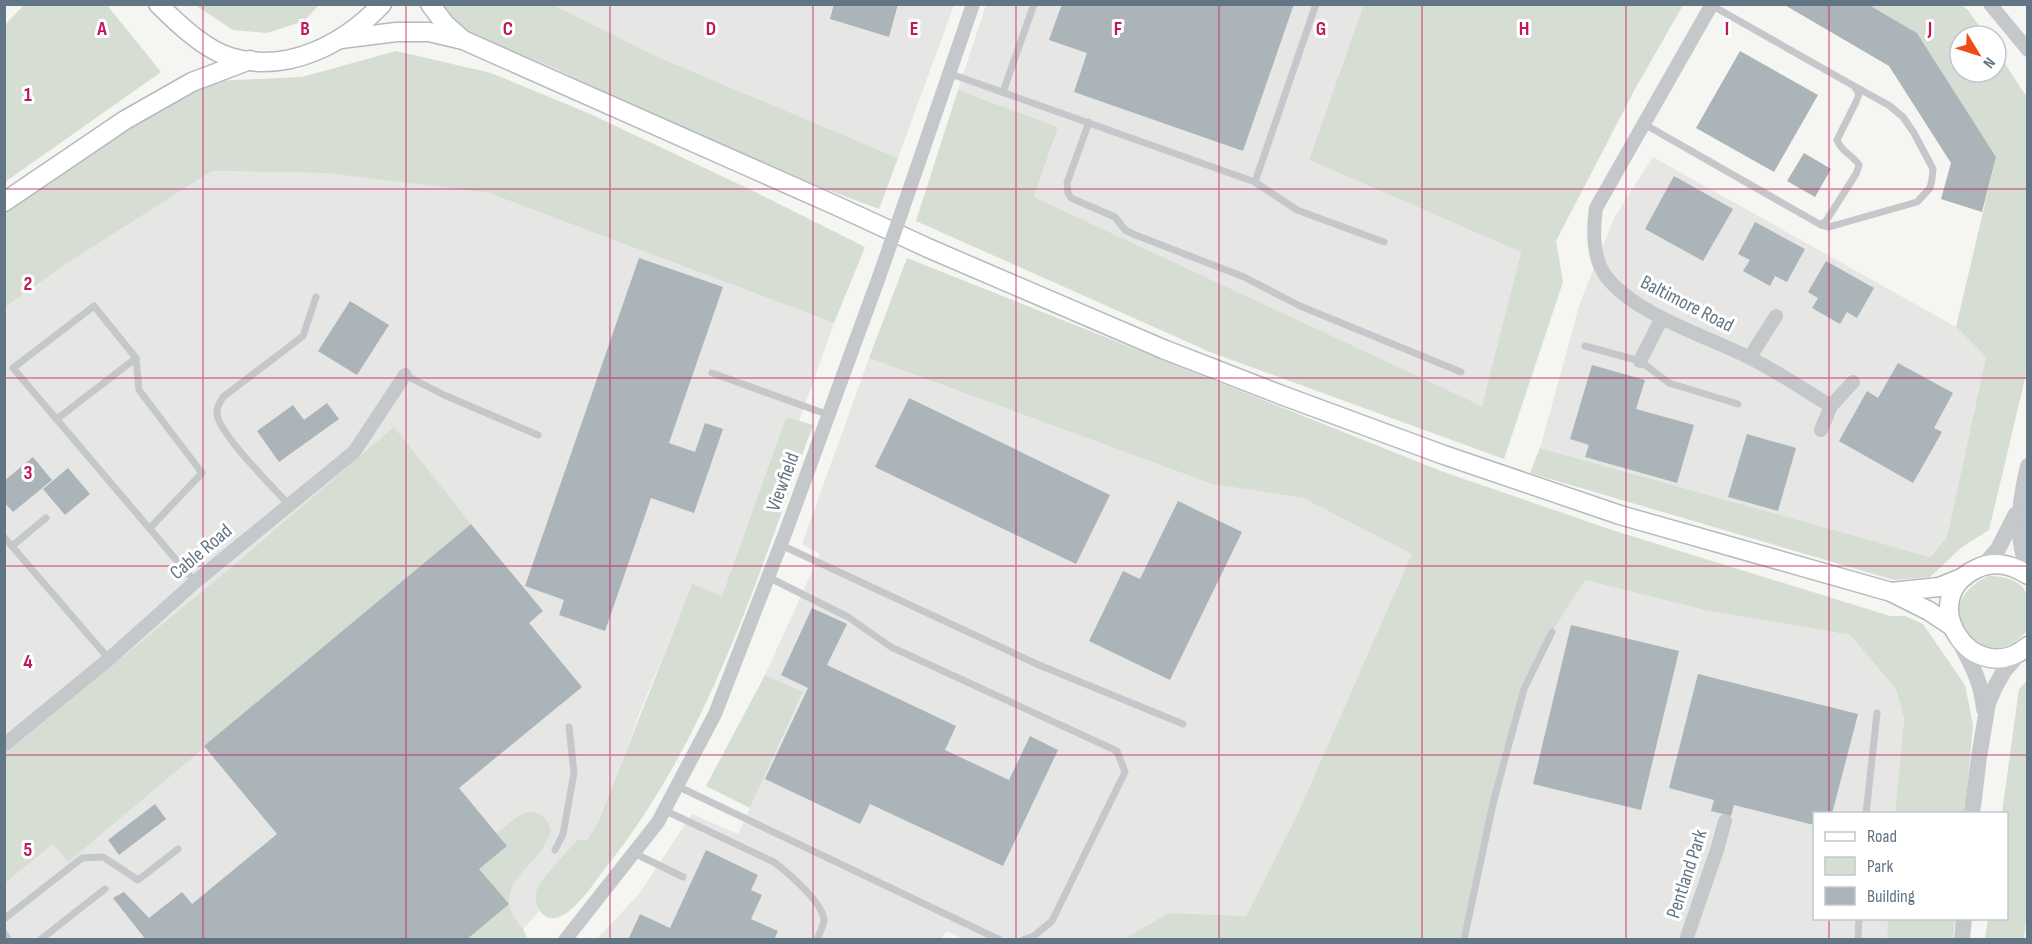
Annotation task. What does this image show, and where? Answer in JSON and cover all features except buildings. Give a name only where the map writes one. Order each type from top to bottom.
[{"type":"main road","points":[[158,4],[189,32],[213,48],[231,57],[250,60],[292,58],[315,52],[341,39],[365,21],[382,4]]},
{"type":"main road","points":[[430,4],[445,24],[464,40]]},
{"type":"main road","points":[[341,39],[396,32],[429,32],[464,40],[928,248],[1163,349],[1273,392],[1444,455],[1620,515],[1891,592],[1929,611],[1954,632],[1966,647],[1981,656],[2006,657],[2024,649]]},
{"type":"main road","points":[[4,201],[125,120],[192,82],[250,60]]},
{"type":"main road","points":[[1954,632],[1949,611],[1952,595],[1956,586],[1969,572],[1984,565],[1998,563],[2014,567],[2028,575]]},
{"type":"main road","points":[[1891,592],[1939,587],[1964,577]]},
{"type":"street","name":"Viewfield","points":[[565,939],[658,822],[715,714],[829,415],[951,74],[973,4]]},
{"type":"street","points":[[1990,4],[2028,50]]},
{"type":"street","name":"Baltimore Road","points":[[1711,5],[1596,208],[1593,227],[1596,250],[1605,274],[1625,294],[1662,318],[1749,357],[1831,406]]},
{"type":"street","points":[[1749,357],[1776,315]]},
{"type":"street","points":[[1640,361],[1662,318]]},
{"type":"street","name":"Cable Road","points":[[4,745],[109,659],[195,582],[354,452],[405,375]]},
{"type":"street","points":[[1821,430],[1831,406],[1853,382]]},
{"type":"street","points":[[2028,466],[2020,505],[2019,532],[2028,569]]},
{"type":"street","points":[[1984,565],[1998,549],[2020,505]]},
{"type":"street","points":[[1954,632],[1978,676],[1983,695],[1986,725]]},
{"type":"street","points":[[1972,812],[1988,703],[2004,671],[2024,649]]},
{"type":"street","name":"Pentland Park","points":[[1686,939],[1725,821]]},
{"type":"street","points":[[1962,939],[1964,920]]},
{"type":"lane","points":[[1003,92],[1034,4]]},
{"type":"lane","points":[[1255,182],[1316,4]]},
{"type":"lane","points":[[1644,124],[1828,227],[1917,202],[1930,188],[1933,169],[1914,133],[1903,117],[1890,106],[1711,5]]},
{"type":"lane","points":[[951,74],[1255,182],[1297,210],[1384,242]]},
{"type":"lane","points":[[1821,225],[1832,212],[1856,174],[1859,165],[1855,159],[1846,154],[1837,140],[1857,102],[1859,93],[1854,86]]},
{"type":"lane","points":[[1089,122],[1067,183],[1071,198],[1115,217],[1127,232],[1244,277],[1300,306],[1461,372]]},
{"type":"lane","points":[[289,505],[224,432],[217,417],[217,407],[223,398],[303,336],[316,297]]},
{"type":"lane","points":[[150,528],[202,473],[139,390],[136,358],[94,306],[13,368],[195,582]]},
{"type":"lane","points":[[1585,346],[1640,361],[1669,383],[1738,404]]},
{"type":"lane","points":[[57,419],[136,358]]},
{"type":"lane","points":[[712,373],[829,415]]},
{"type":"lane","points":[[405,375],[444,395],[538,435]]},
{"type":"lane","points":[[12,546],[46,518]]},
{"type":"lane","points":[[4,537],[109,659]]},
{"type":"lane","points":[[781,545],[1039,665],[1183,724]]},
{"type":"lane","points":[[768,577],[848,617],[891,647],[1117,751],[1125,772],[1053,921],[1034,936],[1023,939]]},
{"type":"lane","points":[[1464,939],[1493,802],[1524,689],[1552,632]]},
{"type":"lane","points":[[1866,812],[1878,713]]},
{"type":"lane","points":[[555,850],[563,834],[573,773],[569,727]]},
{"type":"lane","points":[[677,786],[1000,939]]},
{"type":"lane","points":[[664,810],[774,862],[787,872],[814,900],[823,915],[824,924],[817,939]]},
{"type":"lane","points":[[4,919],[82,858],[103,857],[138,880],[178,849]]},
{"type":"lane","points":[[634,853],[683,877]]},
{"type":"lane","points":[[40,939],[105,889]]},
{"type":"lane","points":[[1858,939],[1859,920]]},
{"type":"lane","points":[[4,933],[9,939]]},
{"type":"shaded area","points":[[557,4],[954,5],[898,158],[660,58],[556,6]]},
{"type":"shaded area","points":[[986,5],[1364,5],[1309,160],[1521,252],[1482,406],[1034,197],[1058,127],[958,90]]},
{"type":"shaded area","points":[[1653,157],[1956,327],[1986,357],[1947,537],[1929,557],[1540,448],[1580,303],[1614,218]]},
{"type":"shaded area","points":[[212,171],[325,173],[489,193],[834,323],[799,421],[786,417],[722,596],[692,585],[640,712],[590,852],[515,939],[5,940],[4,307],[66,264]]},
{"type":"shaded area","points":[[869,358],[1212,484],[1303,498],[1413,554],[1297,815],[1246,916],[1168,913],[1125,940],[965,940],[946,931],[941,940],[596,940],[639,894],[692,814],[738,834],[803,693],[765,675],[820,554],[802,544]]},
{"type":"shaded area","points":[[1585,580],[1705,610],[1850,635],[1896,689],[1904,719],[1895,812],[1813,812],[1813,920],[1888,920],[1887,939],[1466,940],[1524,689],[1552,632]]},
{"type":"green space","points":[[1364,4],[1683,5],[1635,89],[1556,241],[1563,282],[1504,459],[1210,352],[916,221],[958,90],[1058,127],[1034,197],[1482,406],[1521,252],[1309,160]]},
{"type":"green space","points":[[24,5],[107,5],[161,72],[5,182],[5,25]]},
{"type":"green space","points":[[195,5],[319,5],[304,21],[267,33],[233,30]]},
{"type":"green space","points":[[430,5],[557,5],[660,58],[898,158],[879,209],[807,182],[495,43],[463,40]]},
{"type":"green space","points":[[1867,5],[1961,5],[1968,10],[1978,24],[1948,24],[1948,82],[1917,33]]},
{"type":"green space","points":[[396,51],[491,73],[588,113],[865,247],[834,323],[489,193],[325,173],[212,171],[66,264],[5,307],[5,202],[192,82],[302,77]]},
{"type":"green space","points":[[2008,68],[2028,99],[2027,370],[1989,530],[1962,547],[1930,577],[1894,580],[1530,473],[1540,448],[1930,557],[1947,537],[1986,357],[1956,327],[1996,157],[1949,84],[2008,84]]},
{"type":"green space","points":[[907,258],[1441,471],[1612,530],[1890,616],[1905,616],[1923,624],[1965,685],[1973,725],[1965,812],[1895,812],[1904,719],[1896,689],[1850,635],[1705,610],[1585,580],[1552,632],[1524,689],[1466,939],[1125,939],[1168,913],[1246,916],[1297,815],[1412,554],[1303,498],[1212,484],[869,358]]},
{"type":"green space","points":[[786,417],[813,425],[750,599],[701,714],[640,821],[592,887],[566,913],[556,918],[548,917],[537,906],[537,889],[577,840],[587,840],[598,823],[692,584],[722,596]]},
{"type":"green space","points":[[394,427],[471,524],[68,862],[53,844],[5,883],[5,754],[233,566]]},
{"type":"green space","points":[[1989,576],[2006,578],[2017,583],[2022,586],[2027,596],[2026,631],[2013,643],[1999,648],[1985,646],[1972,639],[1960,625],[1958,616],[1958,608],[1966,592]]},
{"type":"green space","points":[[765,675],[803,692],[750,808],[706,786]]},
{"type":"green space","points":[[2027,681],[2028,899],[2024,939],[1985,939],[1988,920],[2008,920],[2008,812],[2002,812],[2019,689]]},
{"type":"green space","points":[[531,811],[544,818],[551,831],[540,852],[515,881],[510,895],[510,907],[527,939],[466,940],[508,905],[479,869],[507,846],[497,833],[518,816]]},
{"type":"green space","points":[[1888,920],[1955,920],[1953,939],[1887,939]]}]
